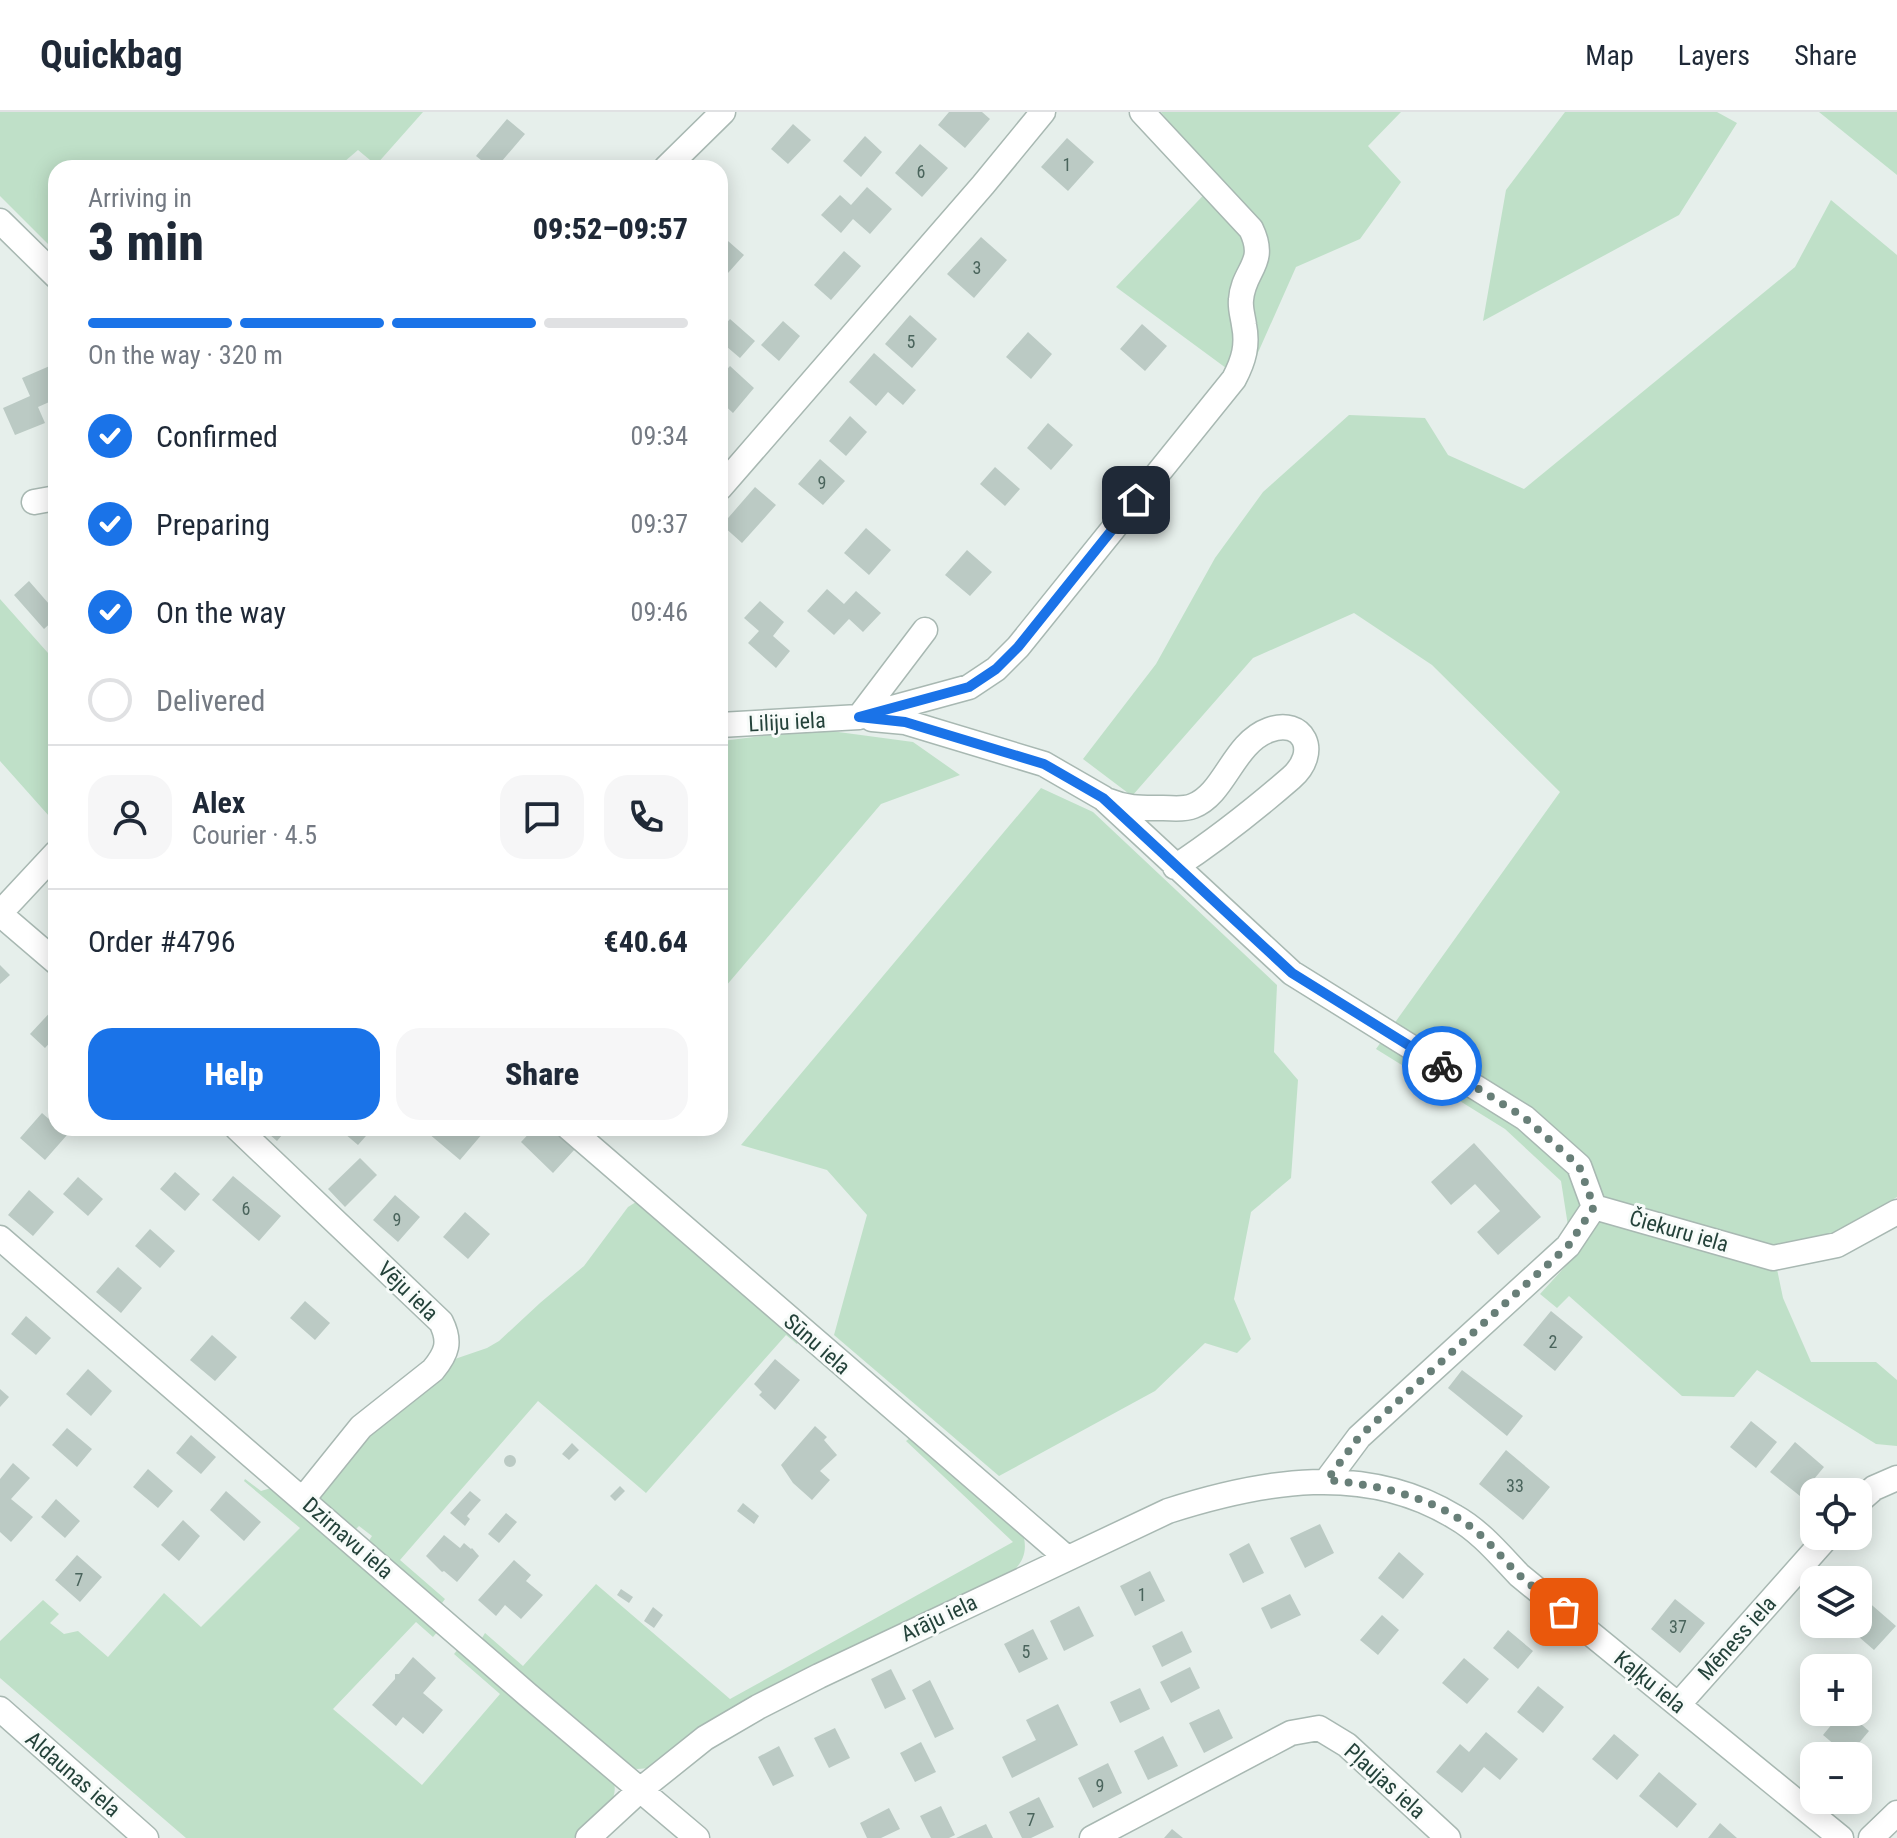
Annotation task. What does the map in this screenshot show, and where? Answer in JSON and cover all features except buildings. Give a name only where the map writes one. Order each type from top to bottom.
[{"type":"street","points":[[674,160],[723,112]]},
{"type":"street","points":[[728,479],[1043,112]]},
{"type":"street","name":"Liliju iela","points":[[728,725],[859,717],[969,687],[996,669],[1018,647],[1234,379],[1246,351],[1240,302],[1243,287],[1258,258],[1258,243],[1251,229],[1142,112]]},
{"type":"street","points":[[0,221],[48,268]]},
{"type":"street","points":[[859,717],[925,630]]},
{"type":"street","points":[[859,717],[905,722],[1044,764],[1103,798],[1125,808],[1138,809],[1192,807],[1206,799],[1251,740],[1270,729],[1295,731],[1305,739],[1308,750],[1306,762],[1296,774],[1247,816],[1175,867]]},
{"type":"street","points":[[1103,798],[1292,973],[1525,1118],[1579,1166],[1594,1207],[1568,1246],[1359,1437],[1327,1480]]},
{"type":"street","points":[[48,862],[0,914],[48,955]]},
{"type":"street","name":"Vēju iela","points":[[245,1136],[441,1322],[447,1334],[448,1346],[433,1370],[361,1427],[303,1499]]},
{"type":"street","name":"Sūnu iela","points":[[578,1136],[1067,1558]]},
{"type":"street","name":"Čiekuru iela","points":[[1594,1207],[1773,1258],[1837,1245],[1897,1212]]},
{"type":"street","name":"Dzirnavu iela","points":[[0,1238],[697,1838]]},
{"type":"street","points":[[1872,1490],[1897,1478]]},
{"type":"street","name":"Arāju iela","points":[[588,1838],[640,1790],[705,1738],[758,1707],[1168,1511],[1260,1486],[1327,1480]]},
{"type":"street","name":"Kaļķu iela","points":[[1327,1480],[1364,1484],[1399,1493],[1455,1516],[1477,1532],[1519,1575],[1841,1838]]},
{"type":"street","name":"Mēness iela","points":[[1678,1705],[1816,1550]]},
{"type":"street","name":"Aldaunas iela","points":[[0,1709],[146,1838]]},
{"type":"street","name":"Pļaujas iela","points":[[1092,1838],[1291,1733],[1319,1728],[1347,1745],[1448,1838]]},
{"type":"street","points":[[1871,1838],[1897,1813]]},
{"type":"green space","points":[[0,112],[423,112],[380,160],[370,160],[358,150],[346,160],[48,160],[48,244],[0,196]]},
{"type":"green space","points":[[1161,112],[1401,112],[1368,146],[1401,182],[1360,239],[1296,267],[1245,382],[1116,287],[1216,182]]},
{"type":"green space","points":[[1565,112],[1717,112],[1737,123],[1679,215],[1483,321],[1506,190]]},
{"type":"green space","points":[[1819,112],[1897,112],[1897,175]]},
{"type":"green space","points":[[1831,200],[1897,255],[1897,1197],[1829,1237],[1772,1245],[1783,1298],[1811,1362],[1876,1362],[1897,1380],[1897,1446],[1876,1444],[1757,1370],[1734,1397],[1682,1396],[1569,1296],[1557,1308],[1540,1294],[1573,1258],[1561,1181],[1505,1129],[1376,1049],[1560,792],[1432,665],[1354,613],[1253,658],[1132,796],[1083,759],[1156,664],[1215,558],[1263,492],[1349,415],[1425,418],[1448,455],[1524,489],[1795,267]]},
{"type":"green space","points":[[0,599],[48,653],[48,815],[0,761]]},
{"type":"green space","points":[[816,729],[913,742],[960,775],[881,804],[728,984],[728,740]]},
{"type":"green space","points":[[1041,788],[1093,812],[1277,985],[1274,1052],[1298,1080],[1291,1178],[1251,1212],[1234,1299],[1251,1339],[1237,1353],[1205,1343],[1155,1391],[999,1476],[834,1335],[867,1215],[827,1170],[741,1145]]},
{"type":"green space","points":[[636,1202],[802,1337],[797,1344],[786,1335],[646,1493],[538,1401],[400,1560],[445,1599],[442,1603],[368,1542],[372,1536],[359,1526],[355,1530],[320,1499],[319,1494],[359,1436],[452,1360],[499,1341],[584,1266],[628,1207]]},
{"type":"green space","points":[[914,1435],[1023,1534],[1024,1552],[1018,1566],[1009,1575],[651,1768],[629,1767],[482,1638],[485,1633],[523,1666],[596,1584],[730,1699],[1013,1542],[906,1441]]},
{"type":"green space","points":[[245,1479],[261,1491],[271,1488],[438,1631],[433,1637],[416,1622],[333,1709],[422,1785],[500,1694],[454,1654],[459,1648],[614,1783],[612,1799],[602,1814],[574,1838],[186,1838],[0,1678],[0,1641],[43,1600],[59,1614],[50,1623],[64,1634],[78,1631],[108,1657],[164,1593],[201,1627],[300,1528]]},
{"type":"way so far","points":[[1442,1066],[1525,1118],[1579,1166],[1594,1207],[1568,1246],[1359,1437],[1327,1480],[1364,1484],[1399,1493],[1455,1516],[1477,1532],[1519,1575],[1564,1612]]},
{"type":"route","points":[[1136,500],[1018,647],[996,669],[969,687],[859,717],[905,722],[1044,764],[1103,798],[1292,973],[1442,1066]]}]
